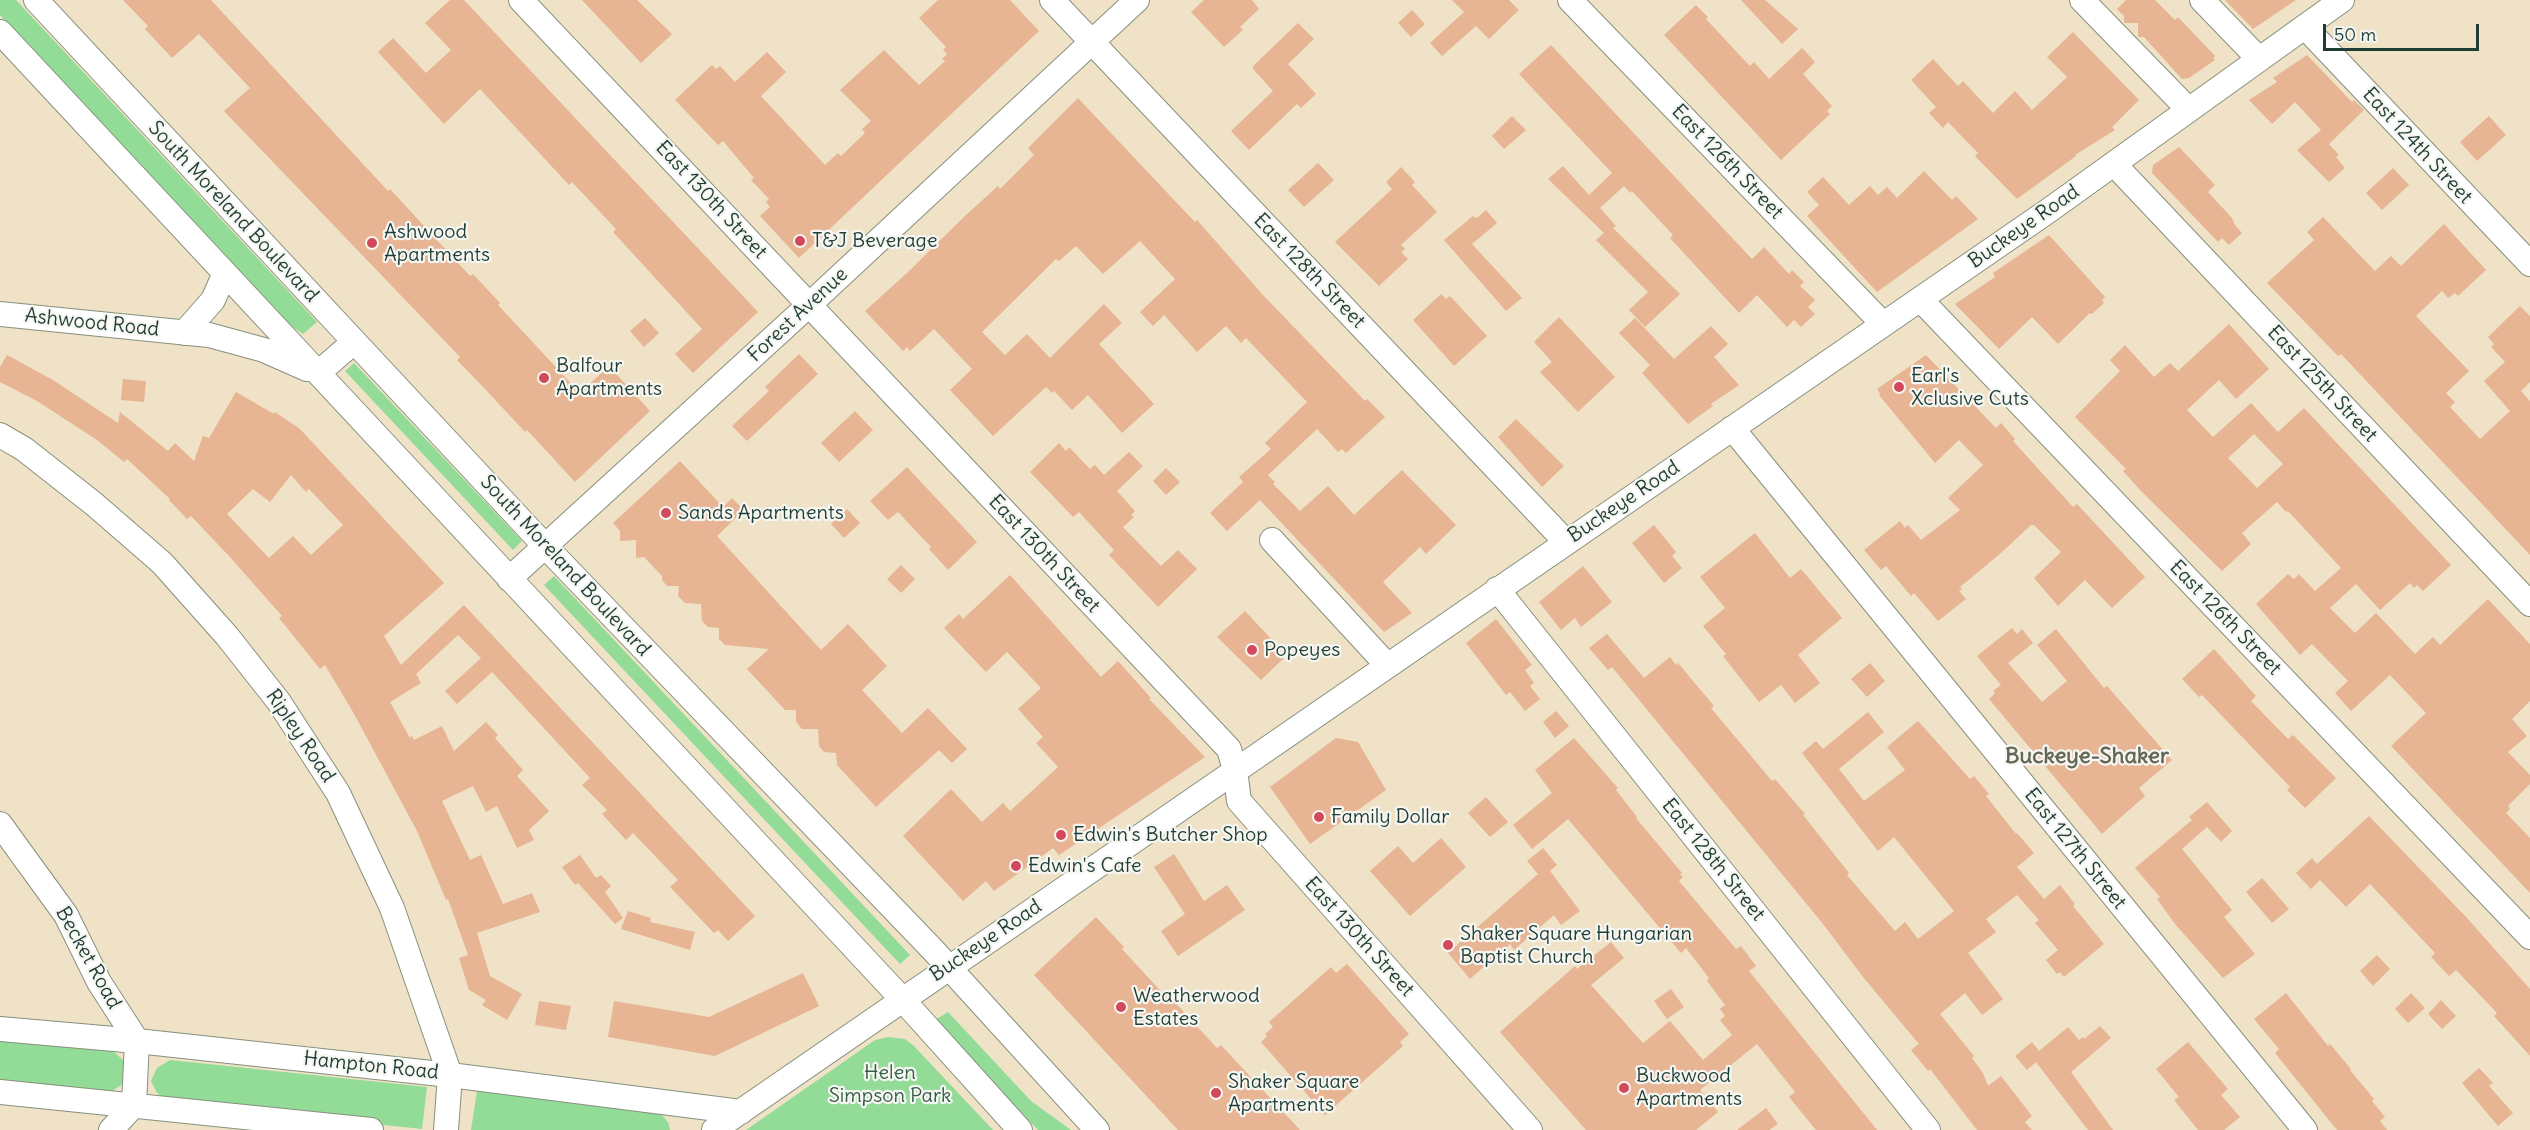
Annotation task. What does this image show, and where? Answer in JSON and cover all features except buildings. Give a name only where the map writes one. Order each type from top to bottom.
[{"type":"street","name":"South Moreland Boulevard","points":[[36,0],[545,546],[949,967],[1097,1130]]},
{"type":"street","name":"East 130th Street","points":[[521,0],[1229,749],[1235,770],[1239,801],[1530,1130]]},
{"type":"street","name":"East 128th Street","points":[[1052,0],[1566,542]]},
{"type":"street","name":"Forest Avenue","points":[[509,579],[810,305],[1137,0]]},
{"type":"street","name":"East 126th Street","points":[[1570,0],[1883,324]]},
{"type":"street","points":[[2082,0],[2188,109]]},
{"type":"street","points":[[2202,0],[2259,59]]},
{"type":"street","name":"Buckeye Road","points":[[714,1130],[1920,299],[2114,164],[2342,0]]},
{"type":"street","name":"East 124th Street","points":[[2305,27],[2530,264]]},
{"type":"street","points":[[1,34],[902,999],[1020,1130]]},
{"type":"street","name":"East 125th Street","points":[[2114,164],[2530,604]]},
{"type":"street","name":"Ashwood Road","points":[[184,333],[213,300],[225,273]]},
{"type":"street","name":"East 126th Street","points":[[1920,299],[2530,937]]},
{"type":"street","name":"Ashwood Road","points":[[0,314],[209,335],[264,350],[318,373]]},
{"type":"street","points":[[318,373],[354,342]]},
{"type":"street","name":"East 127th Street","points":[[1732,428],[2305,1130]]},
{"type":"street","name":"Ripley Road","points":[[0,435],[24,449],[94,504],[162,563],[226,636],[279,702],[338,793],[392,908],[450,1075],[446,1130]]},
{"type":"street","points":[[1272,540],[1387,665]]},
{"type":"street","name":"East 128th Street","points":[[1497,589],[1928,1130]]},
{"type":"street","name":"Becket Road","points":[[0,824],[66,915],[99,982],[137,1041]]},
{"type":"street","name":"Hampton Road","points":[[0,1029],[137,1041],[450,1075],[741,1112]]},
{"type":"street","points":[[111,1130],[134,1105],[137,1041]]},
{"type":"street","points":[[0,1092],[371,1130]]},
{"type":"green space","points":[[0,0],[16,0],[317,322],[303,334],[291,326],[0,15]]},
{"type":"green space","points":[[354,363],[522,541],[513,550],[345,371]]},
{"type":"green space","points":[[554,576],[910,955],[900,964],[544,585]]},
{"type":"green space","points":[[948,1012],[1031,1101],[1071,1130],[1038,1130],[935,1020]]},
{"type":"green space","name":"Helen Simpson Park","points":[[888,1037],[905,1039],[913,1045],[993,1130],[746,1130],[875,1040]]},
{"type":"green space","points":[[0,1040],[113,1051],[123,1060],[126,1073],[121,1085],[111,1092],[0,1084]]},
{"type":"green space","points":[[170,1060],[427,1087],[422,1129],[167,1102],[157,1093],[151,1081],[157,1068]]},
{"type":"green space","points":[[477,1091],[650,1109],[661,1114],[668,1122],[670,1130],[471,1130]]},
{"type":"place","name":"T&J Beverage","points":[[800,241]]},
{"type":"place","name":"Ashwood Apartments","points":[[372,243]]},
{"type":"place","name":"Balfour Apartments","points":[[544,378]]},
{"type":"place","name":"Earl's Xclusive Cuts","points":[[1899,387]]},
{"type":"place","name":"Sands Apartments","points":[[666,513]]},
{"type":"place","name":"Popeyes","points":[[1252,650]]},
{"type":"place","name":"Family Dollar","points":[[1319,817]]},
{"type":"place","name":"Edwin's Butcher Shop","points":[[1061,835]]},
{"type":"place","name":"Edwin's Cafe","points":[[1016,866]]},
{"type":"place","name":"Shaker Square Hungarian Baptist Church","points":[[1448,945]]},
{"type":"place","name":"Weatherwood Estates","points":[[1121,1007]]},
{"type":"place","name":"Buckwood Apartments","points":[[1624,1088]]},
{"type":"place","name":"Shaker Square Apartments","points":[[1216,1093]]},
{"type":"district","name":"Buckeye-Shaker","points":[[2087,757]]}]
